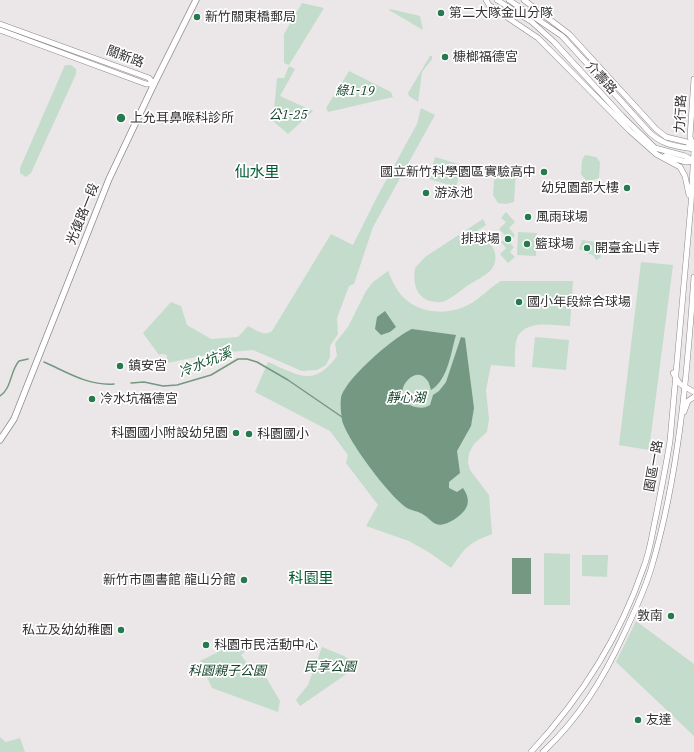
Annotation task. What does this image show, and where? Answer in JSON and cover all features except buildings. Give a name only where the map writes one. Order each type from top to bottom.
[{"type":"main road","name":"光復路一段","points":[[0,440],[14,419],[109,179],[196,0]]},
{"type":"street","name":"介壽路","points":[[486,0],[489,5],[538,38],[630,131],[656,154],[680,168],[685,176],[691,204]]},
{"type":"street","name":"介壽路","points":[[497,0],[532,22],[554,42],[622,116],[655,148],[685,156],[694,161]]},
{"type":"street","name":"介壽路","points":[[509,0],[562,36],[650,133],[660,141],[670,145],[694,149]]},
{"type":"street","name":"介壽路","points":[[524,0],[569,34],[656,129],[666,137],[687,142]]},
{"type":"street","name":"關新路","points":[[0,24],[149,78],[154,84]]},
{"type":"street","name":"關新路","points":[[0,30],[138,82],[154,84]]},
{"type":"street","name":"力行路","points":[[694,79],[690,137],[694,149]]},
{"type":"street","points":[[670,145],[687,142],[690,137]]},
{"type":"street","points":[[687,142],[694,149]]},
{"type":"street","name":"園區一路","points":[[531,752],[561,720],[592,676],[612,640],[643,570],[665,476],[691,204],[694,149]]},
{"type":"street","name":"介壽路","points":[[656,154],[686,162],[694,161]]},
{"type":"street","name":"園區一路","points":[[543,752],[563,733],[584,707],[602,676],[633,614],[650,571],[664,517],[687,380],[694,277]]},
{"type":"street","points":[[689,349],[694,357]]},
{"type":"street","points":[[674,375],[680,384],[694,392]]},
{"type":"street","points":[[673,390],[687,380],[693,382]]},
{"type":"street","points":[[680,425],[688,401],[694,397]]},
{"type":"green space","points":[[302,3],[324,8],[289,65],[284,63],[284,34]]},
{"type":"green space","points":[[389,10],[420,16],[423,30]]},
{"type":"green space","points":[[430,56],[432,56],[432,59],[422,72],[418,102],[409,96],[408,93]]},
{"type":"green space","points":[[65,65],[71,65],[76,69],[76,74],[31,173],[26,177],[20,173],[20,168]]},
{"type":"green space","name":"公1-25","points":[[289,66],[295,69],[280,96],[313,111],[288,134],[273,121],[277,78],[284,78]]},
{"type":"green space","name":"綠1-19","points":[[349,71],[391,92],[393,97],[328,112],[326,108]]},
{"type":"green space","points":[[421,108],[435,115],[373,227],[354,284],[349,286],[337,318],[338,334],[330,346],[330,357],[326,365],[317,370],[302,371],[253,350],[230,352],[222,356],[211,354],[167,363],[167,355],[159,355],[143,333],[171,302],[181,306],[187,325],[211,339],[238,337],[248,326],[263,333],[269,333],[272,331],[331,234],[353,245],[378,195],[417,124]]},
{"type":"green space","points":[[585,155],[596,157],[600,162],[599,178],[587,182],[581,174],[582,160]]},
{"type":"green space","points":[[435,157],[462,165],[456,187],[429,179]]},
{"type":"green space","points":[[504,166],[516,168],[514,202],[506,204],[498,203],[493,195],[494,180],[500,175],[500,169]]},
{"type":"green space","name":"排球場","points":[[506,212],[515,222],[509,228],[515,235],[509,242],[514,247],[510,252],[515,257],[508,263],[500,254],[506,248],[501,242],[507,237],[499,229],[506,222],[501,218]]},
{"type":"green space","points":[[483,219],[486,225],[474,233],[485,238],[493,247],[496,259],[491,270],[445,301],[430,301],[421,296],[416,288],[414,278],[415,268],[425,257]]},
{"type":"green space","name":"籃球場","points":[[518,232],[537,233],[536,256],[517,255]]},
{"type":"green space","points":[[582,240],[596,242],[601,257],[596,260],[594,256],[579,249]]},
{"type":"green space","points":[[641,262],[673,265],[649,450],[619,445]]},
{"type":"green space","name":"靜心湖","points":[[388,271],[398,291],[404,298],[421,308],[440,312],[459,309],[468,305],[477,300],[501,281],[573,281],[570,326],[535,325],[528,327],[522,331],[517,339],[515,367],[491,365],[486,390],[489,419],[487,432],[474,444],[469,453],[468,462],[470,470],[489,495],[492,534],[472,543],[451,568],[430,553],[409,541],[366,526],[378,505],[346,463],[348,455],[330,431],[255,392],[268,362],[288,371],[305,376],[321,372],[329,366],[337,356],[335,343],[348,327],[366,291],[373,282]]},
{"type":"green space","points":[[535,337],[569,340],[566,370],[532,367]]},
{"type":"green space","points":[[544,553],[570,554],[570,605],[544,605]]},
{"type":"green space","points":[[582,555],[608,555],[607,577],[582,576]]},
{"type":"green space","points":[[636,621],[694,664],[694,736],[616,662]]},
{"type":"green space","name":"科園親子公園","points":[[234,641],[250,648],[241,655],[257,677],[264,674],[280,701],[278,712],[212,688],[200,661],[230,646]]},
{"type":"green space","name":"民享公園","points":[[322,647],[344,656],[358,666],[300,706],[296,700],[308,685]]},
{"type":"green space","points":[[0,737],[6,742],[20,738],[25,752],[0,752]]},
{"type":"shaded area","points":[[385,311],[396,327],[390,332],[381,335],[375,329],[377,317]]},
{"type":"shaded area","name":"靜心湖","points":[[412,329],[456,335],[445,373],[437,385],[431,390],[428,381],[421,375],[415,375],[406,383],[402,395],[405,401],[412,406],[419,408],[430,405],[433,395],[439,391],[446,382],[461,337],[465,338],[474,408],[471,426],[457,451],[460,473],[449,482],[449,488],[457,492],[463,488],[467,495],[468,503],[461,514],[448,523],[439,525],[422,514],[407,508],[399,502],[360,453],[345,429],[342,420],[341,398],[344,390],[351,380],[371,359],[394,340]]},
{"type":"shaded area","points":[[512,558],[531,558],[531,594],[512,594]]},
{"type":"waterway","name":"冷水坑溪","points":[[0,396],[7,389],[19,361],[28,359]]},
{"type":"waterway","name":"冷水坑溪","points":[[131,383],[144,382],[163,386],[177,385],[211,375],[238,359],[247,359],[257,362],[288,380],[342,417]]},
{"type":"waterway","name":"冷水坑溪","points":[[44,362],[86,381],[114,384]]},
{"type":"place","name":"第二大隊金山分隊","points":[[441,13]]},
{"type":"place","name":"新竹關東橋郵局","points":[[197,17]]},
{"type":"place","name":"槺榔福德宮","points":[[445,57]]},
{"type":"place","name":"上允耳鼻喉科診所","points":[[121,118]]},
{"type":"place","name":"國立新竹科學園區實驗高中","points":[[544,172]]},
{"type":"place","name":"幼兒園部大樓","points":[[627,188]]},
{"type":"place","name":"游泳池","points":[[426,193]]},
{"type":"place","name":"風雨球場","points":[[528,217]]},
{"type":"place","name":"排球場","points":[[508,239]]},
{"type":"place","name":"籃球場","points":[[527,244]]},
{"type":"place","name":"開臺金山寺","points":[[587,248]]},
{"type":"place","name":"國小年段綜合球場","points":[[519,302]]},
{"type":"place","name":"鎮安宮","points":[[120,366]]},
{"type":"place","name":"冷水坑福德宮","points":[[92,399]]},
{"type":"place","name":"科園國小附設幼兒園","points":[[236,433]]},
{"type":"place","name":"科園國小","points":[[249,434]]},
{"type":"place","name":"新竹市圖書館 龍山分館","points":[[244,580]]},
{"type":"place","name":"敦南","points":[[671,616]]},
{"type":"place","name":"私立及幼幼稚園","points":[[121,630]]},
{"type":"place","name":"科園市民活動中心","points":[[206,645]]},
{"type":"place","name":"友達","points":[[638,720]]},
{"type":"district","name":"仙水里","points":[[257,173]]},
{"type":"district","name":"科園里","points":[[311,579]]}]
